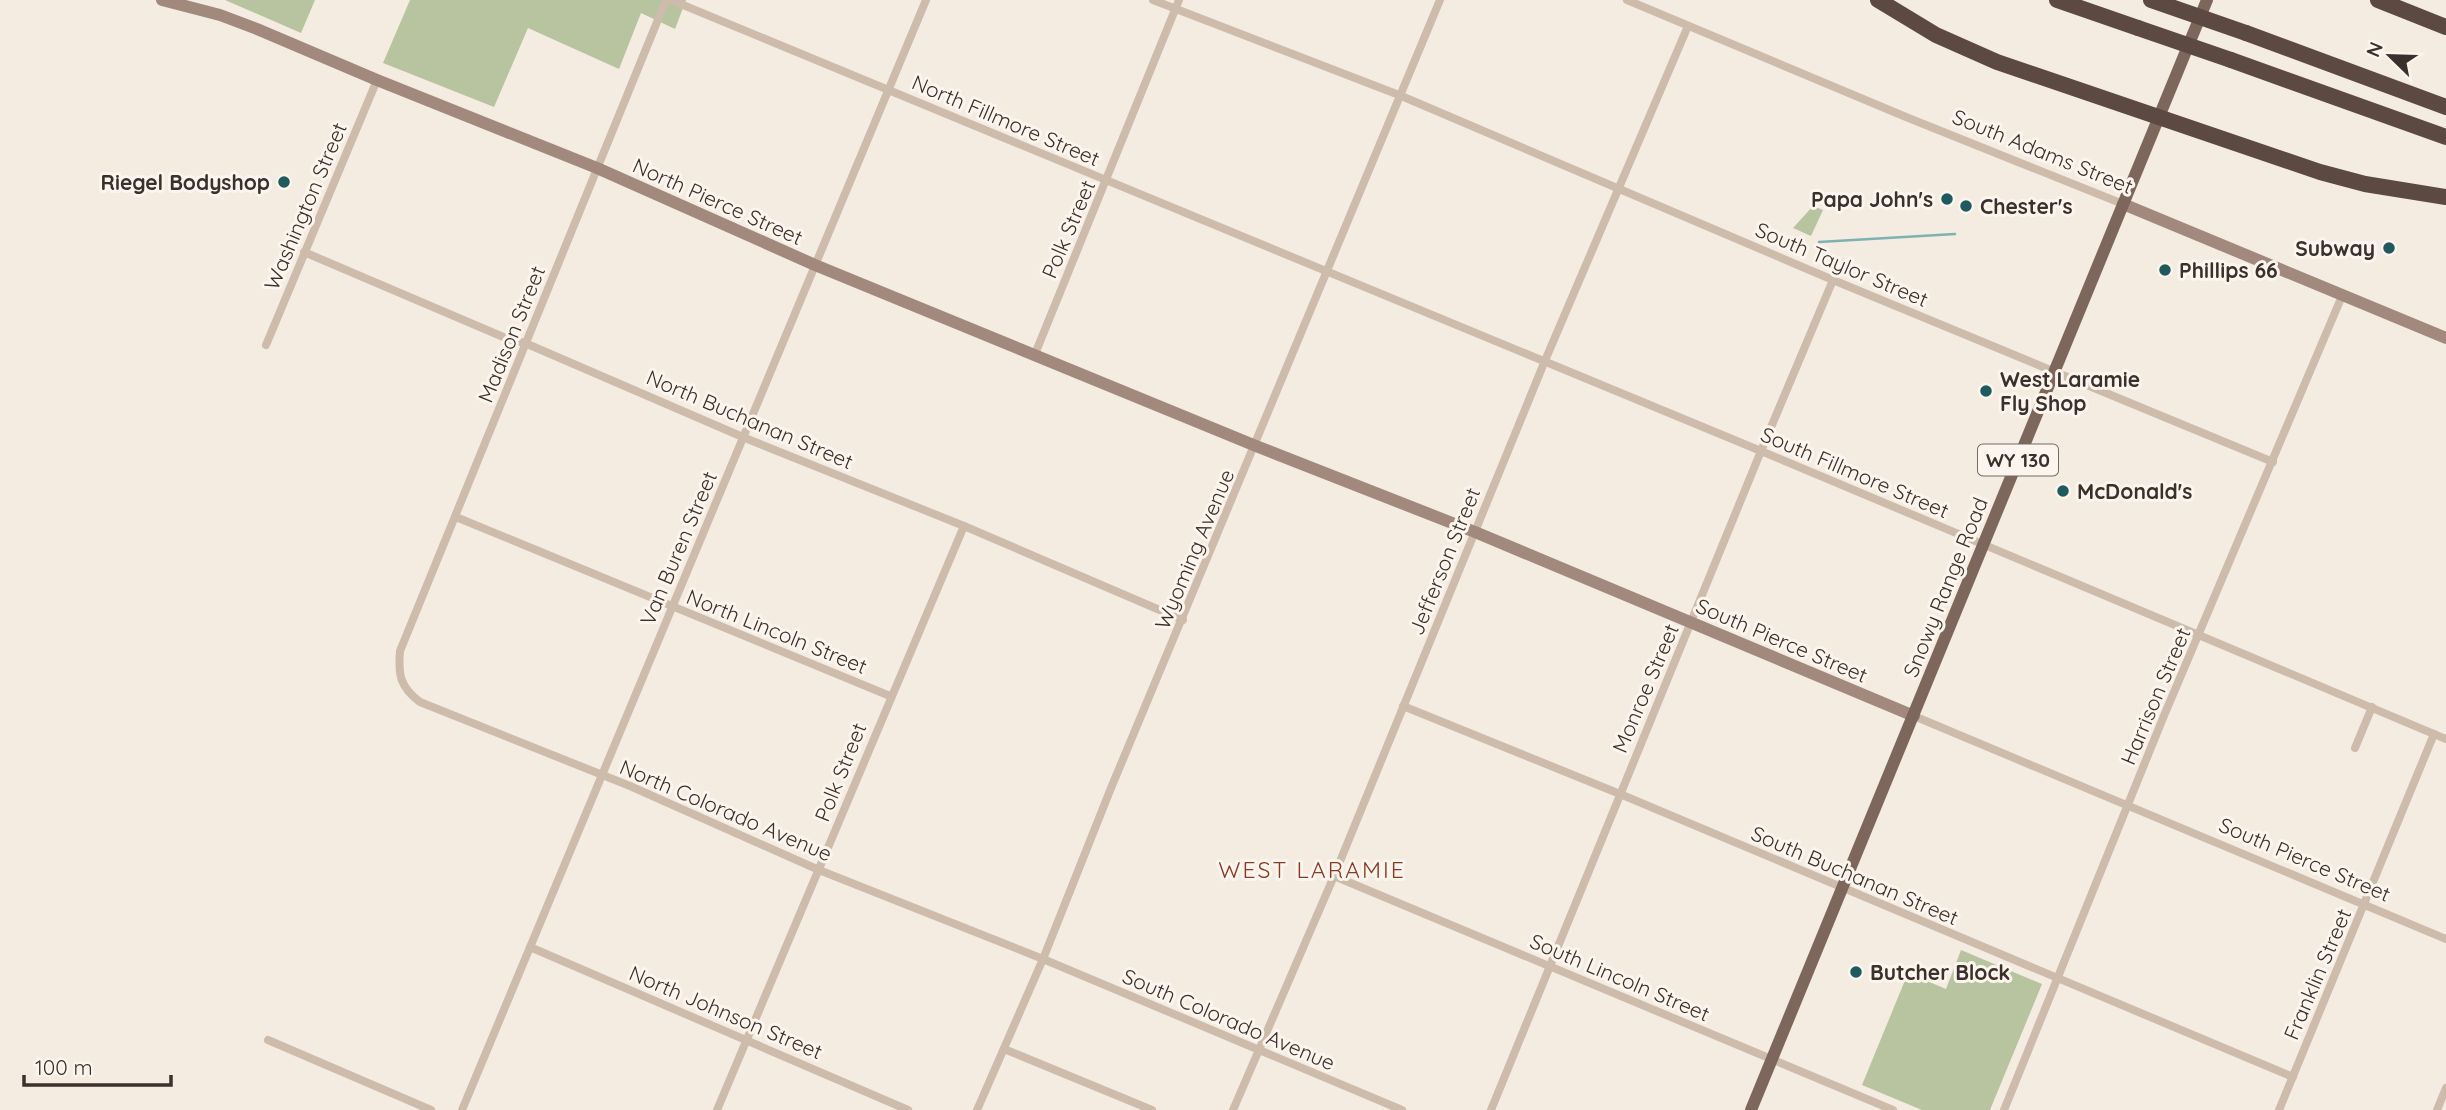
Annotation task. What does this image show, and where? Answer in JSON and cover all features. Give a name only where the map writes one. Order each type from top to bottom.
[{"type":"highway","points":[[1878,0],[1936,35],[1997,62],[2320,172],[2365,184],[2446,198]]},
{"type":"highway","points":[[2057,0],[2446,136]]},
{"type":"highway","points":[[2151,0],[2446,107]]},
{"type":"highway","points":[[2378,0],[2446,27]]},
{"type":"main road","name":"North Pierce Street","points":[[162,0],[245,24],[597,168],[816,265],[1256,446]]},
{"type":"main road","name":"Snowy Range Road","points":[[1751,1110],[2207,0]]},
{"type":"main road","name":"South Adams Street","points":[[2123,204],[2446,338]]},
{"type":"main road","name":"South Pierce Street","points":[[1256,446],[1475,532],[1914,716]]},
{"type":"street","name":"North Fillmore Street","points":[[668,0],[1327,272]]},
{"type":"street","name":"Madison Street","points":[[400,683],[400,650],[668,0]]},
{"type":"street","name":"Van Buren Street","points":[[462,1110],[926,0]]},
{"type":"street","name":"South Taylor Street","points":[[1153,0],[1399,95],[1833,280],[2273,462]]},
{"type":"street","name":"Polk Street","points":[[1035,354],[1179,0]]},
{"type":"street","name":"Wyoming Avenue","points":[[977,1110],[1043,959],[1111,788],[1440,0]]},
{"type":"street","name":"South Adams Street","points":[[1626,0],[2123,204]]},
{"type":"street","name":"Jefferson Street","points":[[1233,1110],[1334,876],[1544,363],[1688,26]]},
{"type":"street","name":"Washington Street","points":[[266,345],[377,80]]},
{"type":"street","name":"North Buchanan Street","points":[[304,252],[508,339],[526,343],[745,438],[964,526],[1183,620]]},
{"type":"street","name":"South Fillmore Street","points":[[1327,272],[2200,634],[2446,739]]},
{"type":"street","name":"Monroe Street","points":[[1491,1110],[1760,451],[1833,280]]},
{"type":"street","name":"Harrison Street","points":[[2004,1110],[2056,978],[2342,296]]},
{"type":"street","name":"North Lincoln Street","points":[[456,517],[890,696]]},
{"type":"street","name":"Polk Street","points":[[717,1110],[964,526]]},
{"type":"street","name":"North Colorado Avenue","points":[[400,683],[420,702],[603,776],[819,870],[1043,959]]},
{"type":"street","name":"South Buchanan Street","points":[[1403,706],[1620,794],[2293,1077]]},
{"type":"street","points":[[2355,748],[2372,707]]},
{"type":"street","name":"South Pierce Street","points":[[1914,716],[2446,939]]},
{"type":"street","name":"Franklin Street","points":[[2280,1110],[2434,734]]},
{"type":"street","name":"South Lincoln Street","points":[[1334,876],[1893,1110]]},
{"type":"street","name":"North Johnson Street","points":[[530,947],[908,1110]]},
{"type":"street","name":"South Colorado Avenue","points":[[1043,959],[1402,1110]]},
{"type":"street","points":[[268,1040],[431,1110]]},
{"type":"street","points":[[1004,1049],[1152,1110]]},
{"type":"street","points":[[2437,1110],[2446,1088]]},
{"type":"green space","points":[[225,0],[315,0],[301,33]]},
{"type":"green space","points":[[410,0],[686,0],[675,29],[641,13],[619,69],[528,28],[494,107],[383,63]]},
{"type":"green space","points":[[1813,206],[1823,210],[1811,236],[1793,228]]},
{"type":"green space","points":[[1961,950],[2042,984],[1990,1110],[1922,1110],[1862,1085],[1908,973],[1946,989]]},
{"type":"waterway","points":[[1819,242],[1955,234]]},
{"type":"place","name":"Riegel Bodyshop","points":[[284,182]]},
{"type":"place","name":"Papa John's","points":[[1947,199]]},
{"type":"place","name":"Chester's","points":[[1966,206]]},
{"type":"place","name":"Subway","points":[[2389,248]]},
{"type":"place","name":"Phillips 66","points":[[2165,270]]},
{"type":"place","name":"West Laramie Fly Shop","points":[[1986,391]]},
{"type":"place","name":"McDonald's","points":[[2063,491]]},
{"type":"place","name":"Butcher Block","points":[[1856,972]]},
{"type":"district","name":"WEST LARAMIE","points":[[1312,869]]}]
